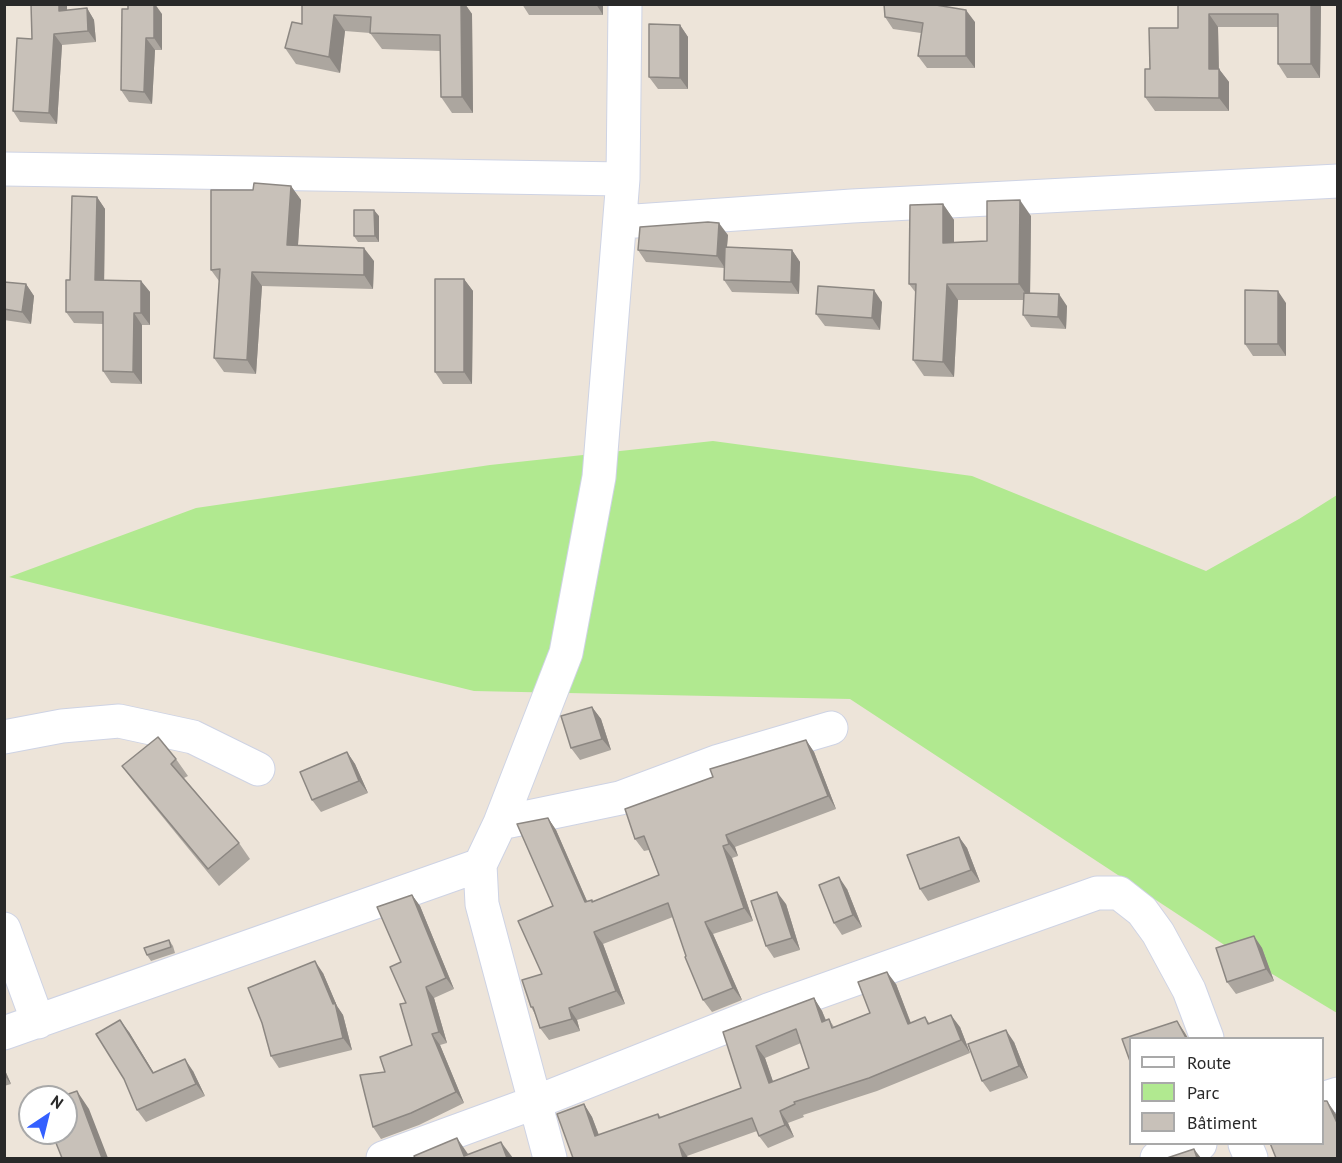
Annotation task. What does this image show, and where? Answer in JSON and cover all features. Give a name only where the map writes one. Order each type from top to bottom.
[{"type":"street","points":[[550,1158],[482,904],[480,865],[500,824],[566,653],[599,477],[621,222],[625,4]]},
{"type":"street","points":[[4,169],[623,179]]},
{"type":"street","points":[[621,222],[864,205],[1338,181]]},
{"type":"street","points":[[4,737],[62,726],[119,721],[193,737],[258,769]]},
{"type":"street","points":[[500,824],[620,798],[719,761],[831,728]]},
{"type":"street","points":[[4,1033],[480,865]]},
{"type":"street","points":[[383,1158],[536,1102],[768,1010],[1096,893],[1119,893],[1142,911],[1158,933],[1189,990],[1207,1037]]},
{"type":"street","points":[[4,929],[38,1022]]},
{"type":"street","points":[[1157,1158],[1194,1145]]},
{"type":"green space","points":[[713,441],[972,476],[1206,571],[1337,495],[1337,1013],[1229,948],[850,699],[474,691],[9,577],[196,508],[490,465]]},
{"type":"building","points":[[31,4],[59,4],[59,11],[87,8],[88,31],[54,34],[49,113],[13,111],[17,38],[32,39]]},
{"type":"building","points":[[128,4],[154,4],[154,38],[146,38],[144,92],[121,90],[122,9],[128,9]]},
{"type":"building","points":[[302,4],[461,4],[462,97],[441,97],[440,35],[370,33],[371,17],[334,15],[329,57],[285,48],[292,22],[302,24]]},
{"type":"building","points":[[884,4],[930,4],[966,10],[966,56],[918,56],[923,23],[885,17]]},
{"type":"building","points":[[1178,4],[1311,4],[1311,64],[1278,64],[1278,14],[1209,14],[1209,69],[1219,69],[1219,98],[1145,97],[1145,69],[1150,69],[1149,28],[1178,28]]},
{"type":"building","points":[[649,24],[680,25],[680,78],[649,77]]},
{"type":"building","points":[[254,183],[291,186],[287,245],[364,248],[364,275],[252,272],[247,360],[214,358],[220,269],[211,270],[211,190],[253,190]]},
{"type":"building","points":[[72,196],[97,197],[95,280],[141,281],[141,313],[134,313],[133,372],[103,371],[103,312],[66,312],[66,280],[70,280]]},
{"type":"building","points":[[1020,200],[1019,284],[947,284],[943,362],[913,360],[916,284],[909,284],[910,205],[943,204],[943,243],[987,241],[987,201]]},
{"type":"building","points":[[354,210],[374,210],[375,236],[354,236]]},
{"type":"building","points":[[719,223],[717,256],[638,250],[640,227]]},
{"type":"building","points":[[725,247],[792,250],[791,282],[724,280]]},
{"type":"building","points":[[435,279],[464,279],[464,372],[435,372]]},
{"type":"building","points":[[4,282],[26,284],[22,312],[4,309]]},
{"type":"building","points":[[818,286],[874,290],[872,318],[816,314]]},
{"type":"building","points":[[1245,290],[1278,291],[1278,344],[1245,344]]},
{"type":"building","points":[[1024,293],[1059,294],[1058,317],[1023,315]]},
{"type":"building","points":[[592,707],[602,739],[571,748],[561,716]]},
{"type":"building","points":[[158,737],[176,759],[171,764],[239,843],[208,869],[122,766]]},
{"type":"building","points":[[806,740],[828,796],[726,835],[729,844],[723,846],[744,908],[705,922],[733,988],[703,1000],[685,957],[668,903],[594,932],[616,991],[569,1008],[572,1019],[540,1028],[522,980],[542,974],[518,921],[553,906],[517,824],[548,818],[585,902],[592,900],[592,902],[659,875],[644,836],[635,839],[625,809],[713,777],[710,769]]},
{"type":"building","points":[[347,752],[359,781],[312,800],[300,772]]},
{"type":"building","points":[[959,837],[971,870],[920,889],[907,855]]},
{"type":"building","points":[[839,877],[853,915],[834,923],[819,885]]},
{"type":"building","points":[[777,892],[792,938],[766,946],[751,901]]},
{"type":"building","points":[[412,895],[446,978],[426,987],[439,1032],[432,1034],[456,1092],[411,1113],[373,1127],[360,1075],[385,1072],[380,1057],[412,1045],[400,1004],[406,1003],[390,967],[401,962],[377,907]]},
{"type":"building","points":[[1254,936],[1266,969],[1227,982],[1216,948]]},
{"type":"building","points":[[169,940],[171,947],[147,955],[144,948]]},
{"type":"building","points":[[315,961],[333,1004],[335,1003],[343,1038],[271,1056],[262,1023],[248,988]]},
{"type":"building","points":[[887,972],[908,1024],[925,1017],[928,1024],[951,1015],[961,1040],[869,1078],[794,1102],[795,1104],[780,1111],[785,1125],[759,1136],[752,1118],[679,1144],[683,1158],[573,1158],[557,1114],[584,1104],[595,1136],[658,1114],[659,1118],[741,1088],[723,1032],[814,998],[822,1022],[829,1019],[832,1028],[870,1013],[858,982]],"holes":[[[796,1029],[809,1068],[769,1083],[756,1046]]]},
{"type":"building","points":[[120,1020],[153,1073],[185,1059],[196,1084],[137,1110],[124,1079],[96,1034]]},
{"type":"building","points":[[1177,1021],[1185,1037],[1129,1037],[1129,1058],[1122,1039]]},
{"type":"building","points":[[1006,1030],[1019,1066],[982,1081],[968,1044]]},
{"type":"building","points":[[78,1094],[102,1158],[62,1158],[57,1145],[78,1145]]},
{"type":"building","points":[[1324,1101],[1327,1101],[1338,1125],[1338,1158],[1276,1158],[1271,1145],[1324,1145]]},
{"type":"building","points":[[457,1138],[464,1156],[501,1142],[507,1158],[415,1158],[414,1156]]},
{"type":"building","points":[[1194,1149],[1197,1158],[1167,1158]]}]
